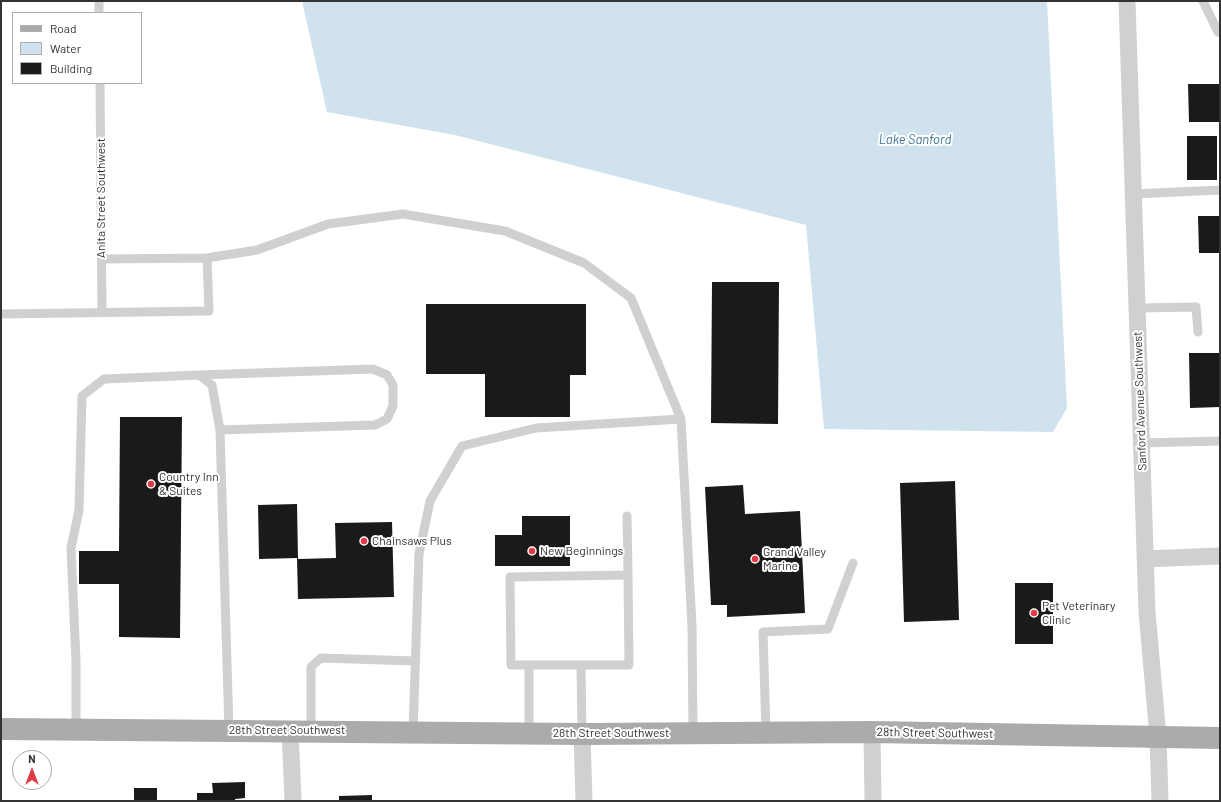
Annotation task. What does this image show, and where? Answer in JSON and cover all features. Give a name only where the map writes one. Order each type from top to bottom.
[{"type":"main road","name":"28th Street Southwest","points":[[1,729],[300,730],[582,734],[872,732],[1220,738]]},
{"type":"street","name":"Sanford Avenue Southwest","points":[[1127,1],[1147,612],[1158,737],[1160,801]]},
{"type":"street","points":[[1145,558],[1220,556]]},
{"type":"street","points":[[293,801],[300,730]]},
{"type":"street","points":[[872,732],[873,801]]},
{"type":"street","points":[[582,734],[584,801]]},
{"type":"lane","points":[[99,1],[99,12]]},
{"type":"lane","points":[[1204,1],[1218,32],[1220,33]]},
{"type":"lane","name":"Anita Street Southwest","points":[[100,84],[102,313]]},
{"type":"lane","points":[[1134,194],[1220,190]]},
{"type":"lane","points":[[102,259],[207,258],[257,250],[328,224],[403,214],[505,231],[584,263],[632,298],[681,419],[692,626],[693,733]]},
{"type":"lane","points":[[1,314],[208,311],[207,258]]},
{"type":"lane","points":[[1137,308],[1196,307],[1198,332]]},
{"type":"lane","points":[[76,730],[76,661],[71,548],[79,510],[82,396],[104,378],[372,369],[387,375],[393,384],[393,406],[387,419],[375,425],[220,430]]},
{"type":"lane","points":[[199,375],[212,384],[220,430],[229,730]]},
{"type":"lane","points":[[413,732],[419,554],[430,501],[462,446],[536,428],[681,419]]},
{"type":"lane","points":[[1142,443],[1220,441]]},
{"type":"lane","points":[[627,516],[628,575],[628,665],[511,665],[510,577],[628,575]]},
{"type":"lane","points":[[766,732],[763,632],[828,629],[853,563]]},
{"type":"lane","points":[[300,730],[311,667],[321,658],[415,661]]},
{"type":"lane","points":[[529,665],[529,733]]},
{"type":"lane","points":[[581,665],[582,734]]},
{"type":"water","name":"Lake Sanford","points":[[302,1],[1047,1],[1067,408],[1053,432],[824,429],[806,225],[455,135],[327,112]]},
{"type":"building","points":[[1188,84],[1220,84],[1220,122],[1189,122]]},
{"type":"building","points":[[1187,136],[1217,136],[1217,180],[1187,180]]},
{"type":"building","points":[[1198,216],[1220,216],[1220,253],[1199,253]]},
{"type":"building","points":[[712,282],[779,282],[778,424],[711,423]]},
{"type":"building","points":[[426,304],[586,304],[586,375],[570,375],[570,417],[485,417],[485,374],[426,374]]},
{"type":"building","points":[[1189,353],[1220,353],[1220,407],[1190,408]]},
{"type":"building","name":"Country Inn & Suites","points":[[120,417],[182,417],[180,638],[119,637],[119,584],[79,584],[79,551],[119,551]]},
{"type":"building","points":[[955,481],[959,620],[904,622],[900,483]]},
{"type":"building","name":"Grand Valley Marine","points":[[743,485],[745,514],[800,511],[805,613],[727,617],[727,605],[711,605],[705,487]]},
{"type":"building","name":"Chainsaws Plus","points":[[297,504],[298,559],[336,558],[335,523],[392,522],[394,597],[298,599],[297,558],[259,559],[258,505]]},
{"type":"building","name":"New Beginnings","points":[[522,516],[570,516],[570,566],[495,566],[495,535],[522,535]]},
{"type":"building","name":"Pet Veterinary Clinic","points":[[1015,583],[1053,583],[1053,644],[1015,644]]},
{"type":"building","points":[[245,782],[245,798],[235,799],[235,801],[197,801],[197,793],[213,793],[212,783]]},
{"type":"building","points":[[134,788],[157,788],[157,801],[134,801]]},
{"type":"building","points":[[372,795],[372,801],[339,801],[339,796]]},
{"type":"place","name":"Country Inn & Suites","points":[[151,484]]},
{"type":"place","name":"Chainsaws Plus","points":[[364,541]]},
{"type":"place","name":"New Beginnings","points":[[532,551]]},
{"type":"place","name":"Grand Valley Marine","points":[[755,559]]},
{"type":"place","name":"Pet Veterinary Clinic","points":[[1034,613]]}]
